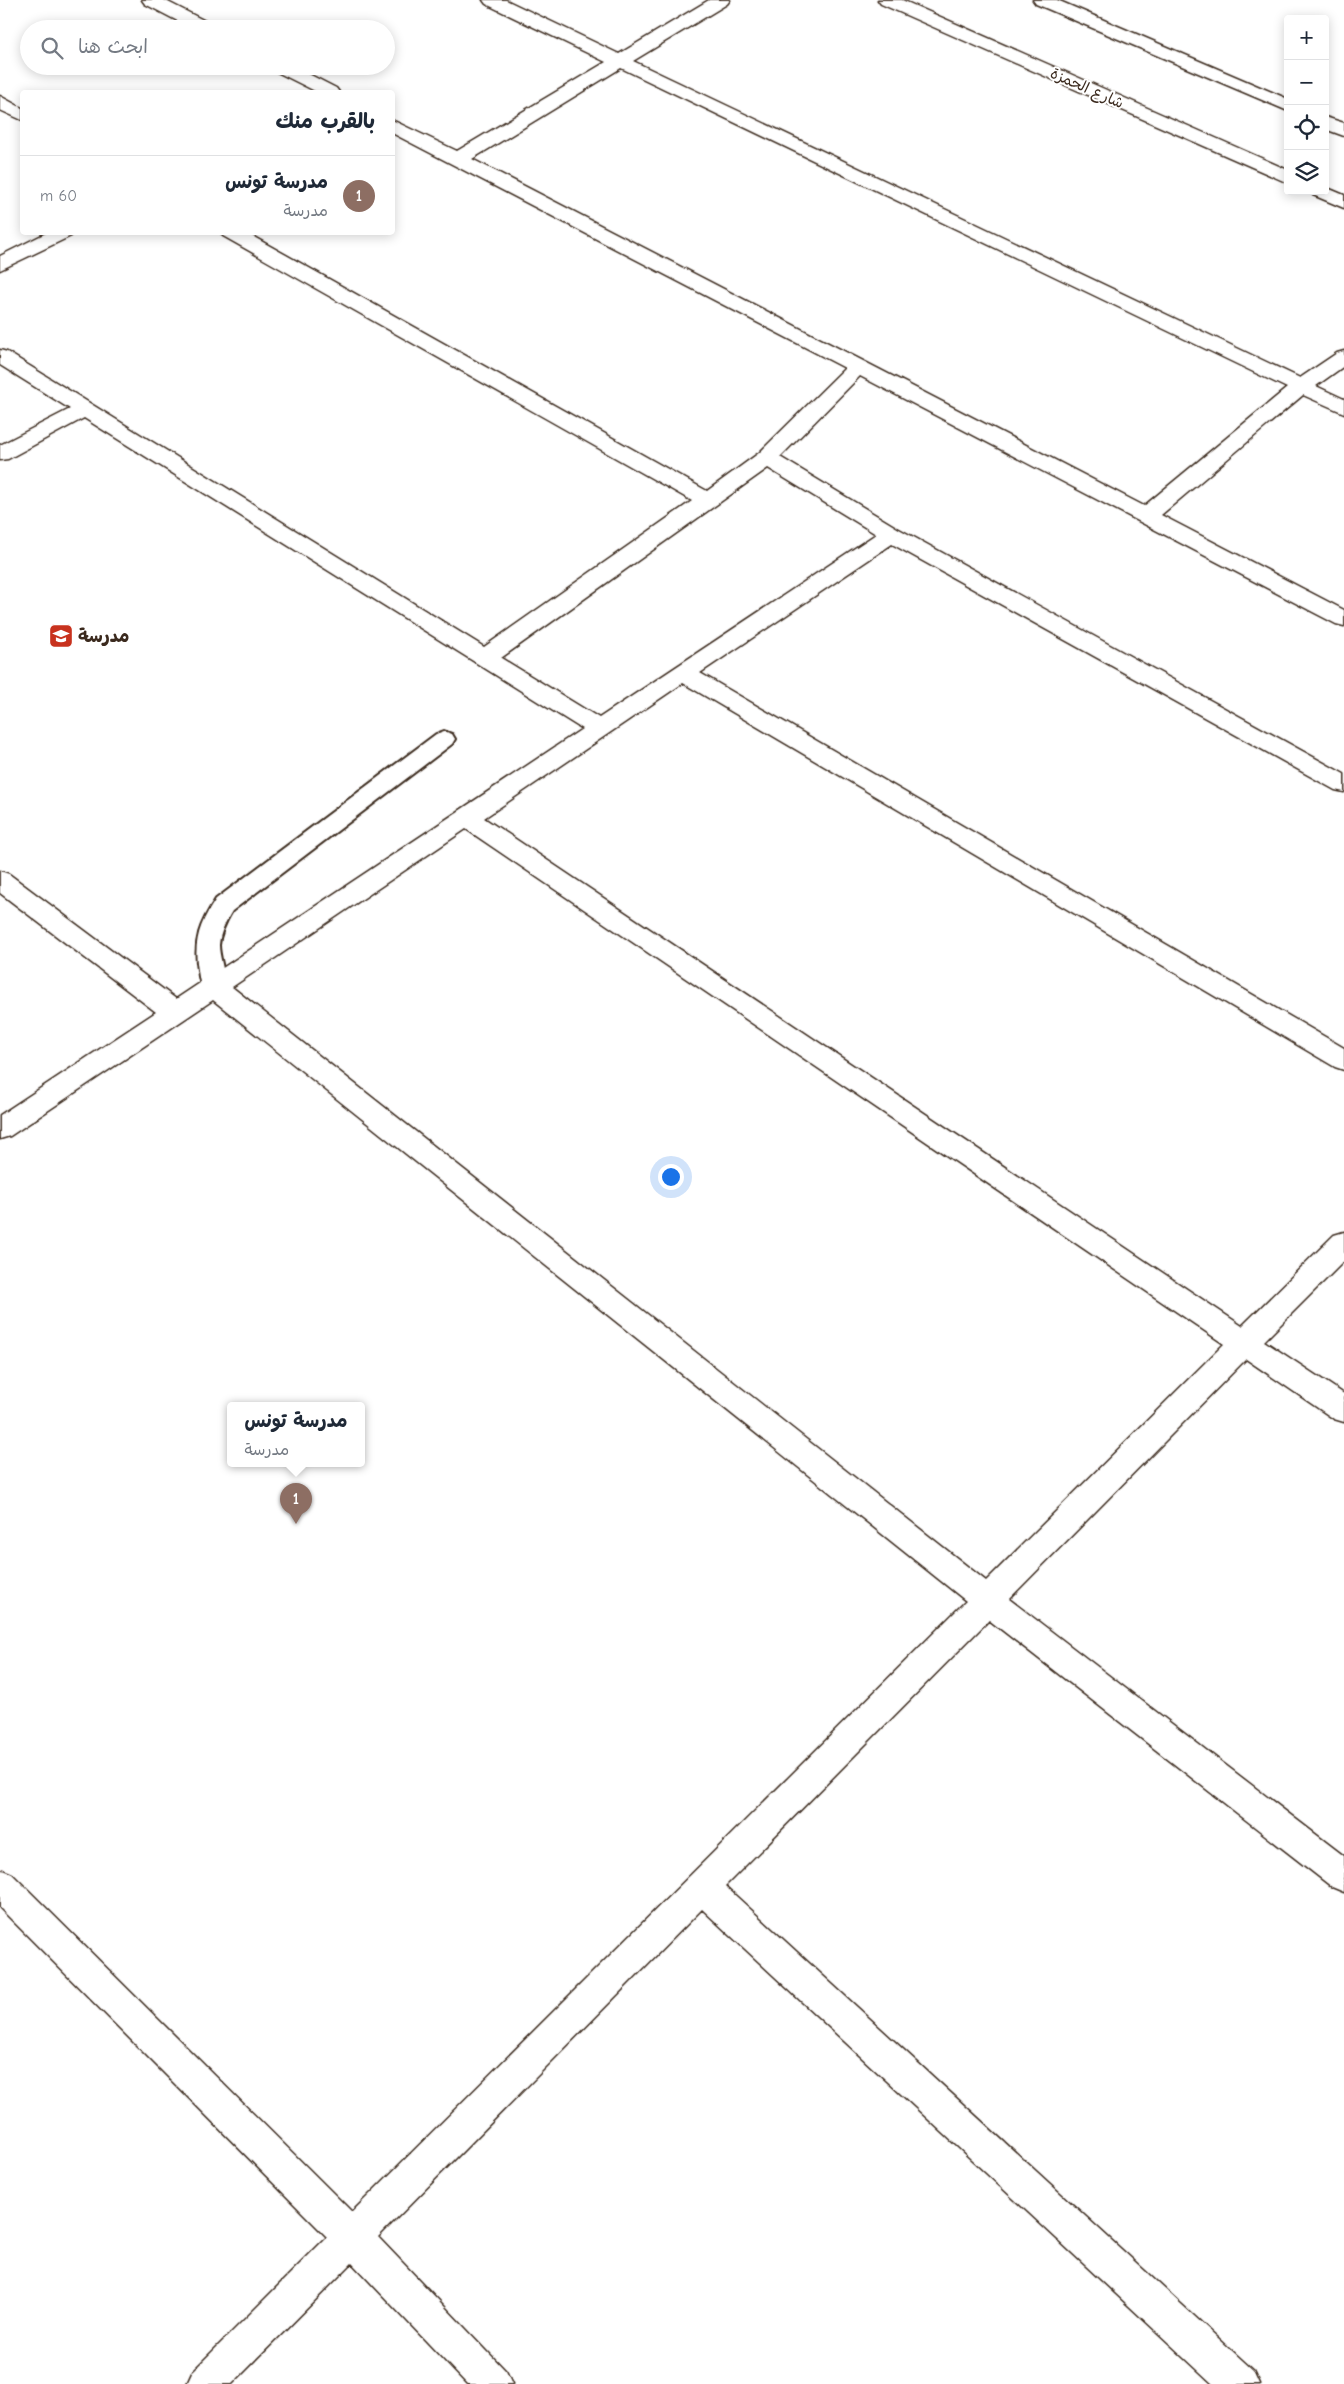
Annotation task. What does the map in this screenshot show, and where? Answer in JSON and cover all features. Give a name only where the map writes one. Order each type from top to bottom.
[{"type":"street","points":[[151,0],[190,20]]},
{"type":"street","points":[[492,0],[1344,407]]},
{"type":"street","points":[[458,159],[721,0]]},
{"type":"street","name":"شارع الحمزة","points":[[887,0],[1284,175]]},
{"type":"street","points":[[1042,0],[1286,105]]},
{"type":"street","points":[[297,75],[326,90]]},
{"type":"street","points":[[0,102],[20,114]]},
{"type":"street","points":[[1329,124],[1344,130]]},
{"type":"street","points":[[395,127],[1344,619]]},
{"type":"street","points":[[1329,195],[1344,202]]},
{"type":"street","points":[[0,264],[58,235]]},
{"type":"street","points":[[235,235],[707,500]]},
{"type":"street","points":[[0,356],[599,729]]},
{"type":"street","points":[[1146,516],[1302,386],[1344,357]]},
{"type":"street","points":[[485,658],[767,458],[858,367]]},
{"type":"street","points":[[0,454],[84,409]]},
{"type":"street","points":[[767,458],[891,534],[1344,784]]},
{"type":"street","points":[[0,1129],[891,534]]},
{"type":"street","points":[[683,673],[1344,1060]]},
{"type":"street","points":[[467,818],[1344,1410]]},
{"type":"street","points":[[0,880],[175,1012]]},
{"type":"street","points":[[213,986],[987,1600],[1344,1876]]},
{"type":"street","points":[[206,2384],[1344,1243]]},
{"type":"street","points":[[0,1885],[352,2237],[493,2384]]},
{"type":"street","points":[[702,1887],[1242,2384]]},
{"type":"lane","points":[[213,986],[206,946],[211,923],[224,905],[444,738]]},
{"type":"place","name":"مدرسة","points":[[61,636]]},
{"type":"place","name":"مدرسة تونس","points":[[296,1524]]}]
